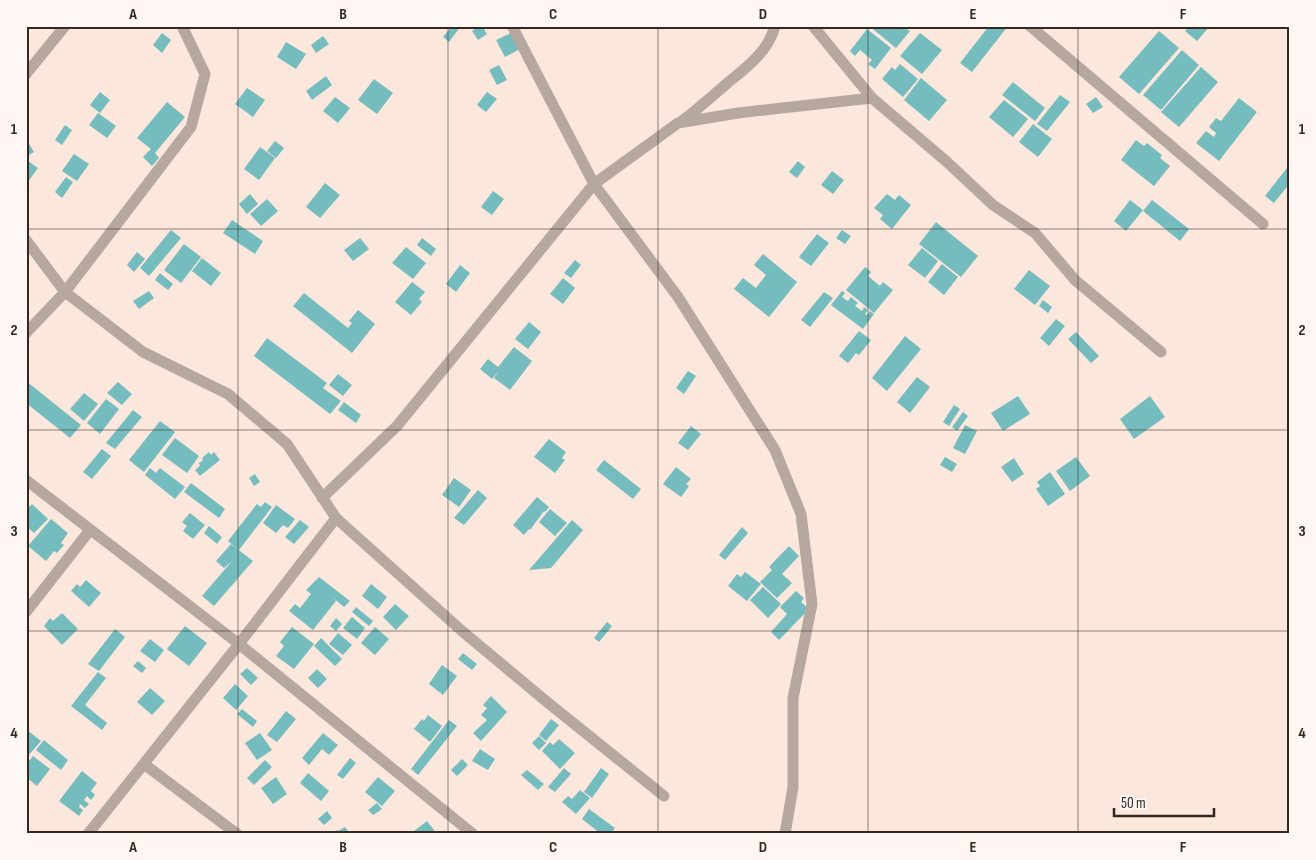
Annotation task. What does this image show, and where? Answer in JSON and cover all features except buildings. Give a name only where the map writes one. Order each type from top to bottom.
[{"type":"street","points":[[26,74],[65,26]]},
{"type":"street","points":[[26,333],[65,292],[191,127],[205,74],[182,26]]},
{"type":"street","points":[[512,26],[594,184],[678,298],[775,450],[802,514],[812,604],[793,698],[793,787],[785,834]]},
{"type":"street","points":[[322,498],[397,426],[594,184],[700,108],[762,53],[772,37],[776,26]]},
{"type":"street","points":[[813,26],[872,98],[947,162],[993,205],[1035,233],[1075,280],[1160,352]]},
{"type":"street","points":[[1030,26],[1263,224]]},
{"type":"street","points":[[678,123],[738,113],[872,98]]},
{"type":"street","points":[[26,240],[65,292],[143,352],[228,394],[286,444],[336,518],[462,631],[664,796]]},
{"type":"street","points":[[26,480],[239,644],[473,834]]},
{"type":"street","points":[[88,834],[336,518]]},
{"type":"street","points":[[26,612],[90,530]]},
{"type":"street","points":[[144,764],[237,834]]}]
